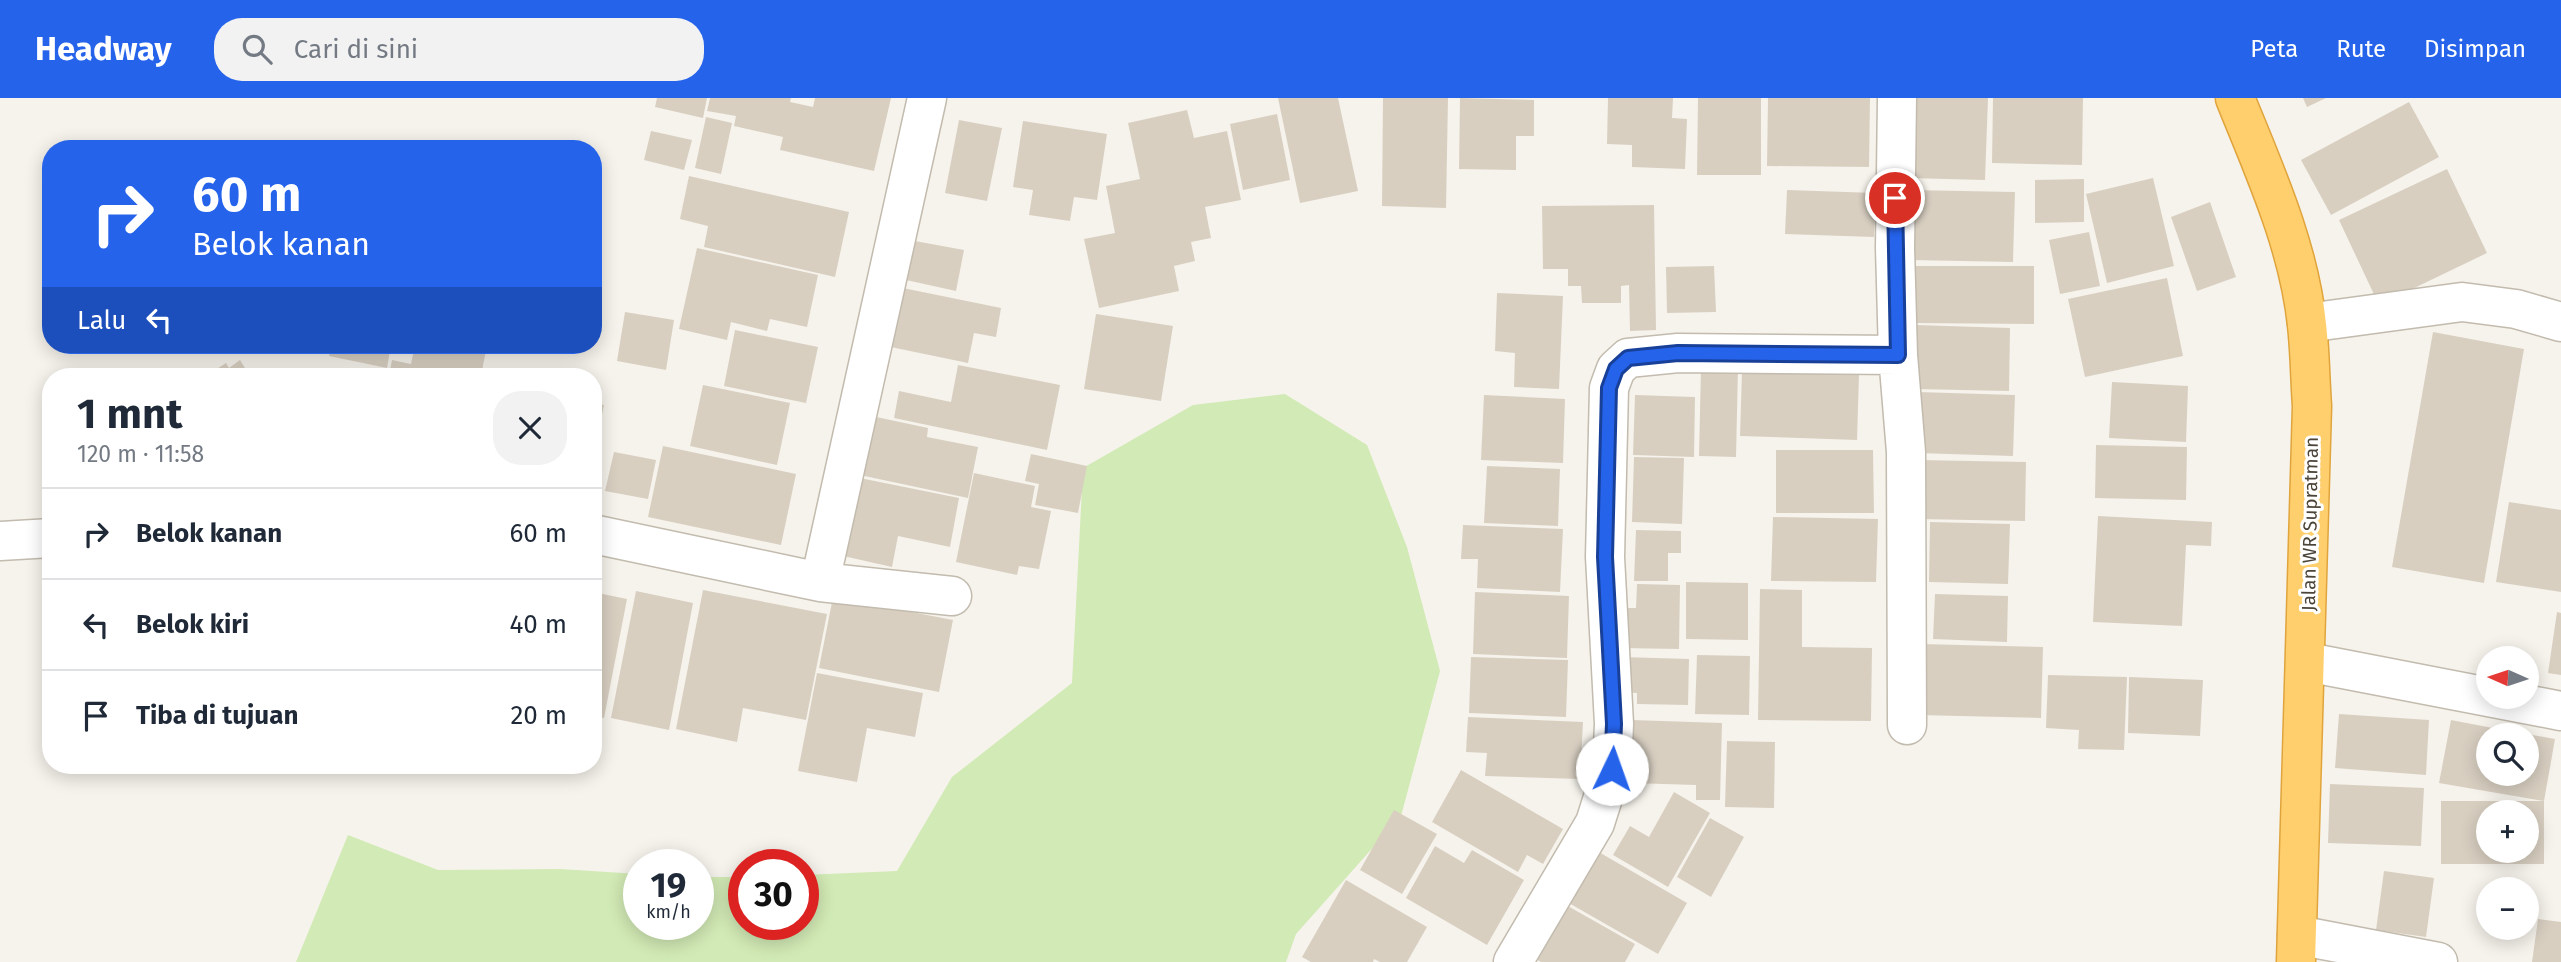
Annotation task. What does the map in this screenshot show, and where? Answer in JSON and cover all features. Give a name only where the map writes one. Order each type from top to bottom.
[{"type":"highway","name":"Jalan WR Supratman","points":[[2235,98],[2261,161],[2293,253],[2307,323],[2312,406],[2297,948]]},
{"type":"street","points":[[820,582],[927,98]]},
{"type":"street","points":[[1897,98],[1895,248],[1898,355],[1906,452],[1907,725]]},
{"type":"street","points":[[2307,323],[2462,302],[2516,309],[2561,322]]},
{"type":"street","points":[[1513,962],[1595,823],[1612,769],[1614,724],[1605,557],[1609,388],[1616,369],[1628,358],[1678,353],[1898,355]]},
{"type":"street","points":[[602,536],[820,582],[952,596]]},
{"type":"street","points":[[0,541],[42,539]]},
{"type":"street","points":[[2306,662],[2561,711]]},
{"type":"street","points":[[2297,948],[2438,962]]},
{"type":"green space","points":[[1285,394],[1367,445],[1407,547],[1440,671],[1401,816],[1296,934],[1286,962],[296,962],[348,835],[438,870],[560,869],[623,873],[623,940],[714,940],[714,877],[728,877],[728,940],[819,940],[819,874],[897,871],[952,777],[1072,683],[1083,468],[1193,405]]},
{"type":"building","points":[[657,98],[707,98],[703,118],[655,107]]},
{"type":"building","points":[[710,98],[791,98],[790,102],[813,107],[815,98],[891,98],[874,171],[780,150],[783,137],[734,126],[736,116],[707,111]]},
{"type":"building","points":[[1278,98],[1338,98],[1358,191],[1300,203]]},
{"type":"building","points":[[1383,98],[1448,98],[1446,208],[1382,206]]},
{"type":"building","points":[[1460,98],[1534,100],[1534,136],[1516,136],[1516,170],[1459,169]]},
{"type":"building","points":[[1608,98],[1673,98],[1672,118],[1687,119],[1685,169],[1632,167],[1632,145],[1607,144]]},
{"type":"building","points":[[1698,98],[1761,98],[1761,175],[1697,175]]},
{"type":"building","points":[[1768,98],[1870,98],[1869,167],[1767,166]]},
{"type":"building","points":[[1910,98],[1988,98],[1985,180],[1908,178]]},
{"type":"building","points":[[1993,98],[2083,98],[2082,165],[1992,163]]},
{"type":"building","points":[[2303,98],[2326,98],[2307,107]]},
{"type":"building","points":[[2409,102],[2439,157],[2331,215],[2301,160]]},
{"type":"building","points":[[1187,110],[1194,138],[1227,131],[1241,200],[1205,207],[1211,238],[1191,242],[1195,261],[1174,266],[1179,291],[1099,308],[1084,239],[1115,233],[1106,186],[1140,179],[1128,123]]},
{"type":"building","points":[[1277,114],[1290,180],[1243,190],[1230,124]]},
{"type":"building","points":[[706,117],[732,123],[721,174],[695,168]]},
{"type":"building","points":[[959,120],[1002,128],[987,201],[945,193]]},
{"type":"building","points":[[1023,121],[1107,134],[1097,200],[1074,197],[1070,221],[1029,215],[1033,190],[1013,187]]},
{"type":"building","points":[[651,131],[692,140],[684,170],[644,160]]},
{"type":"building","points":[[2447,169],[2487,253],[2379,305],[2339,220]]},
{"type":"building","points":[[689,176],[849,212],[835,277],[704,247],[708,226],[680,219]]},
{"type":"building","points":[[2153,178],[2174,266],[2107,283],[2086,194]]},
{"type":"building","points":[[2084,179],[2084,222],[2035,223],[2035,180]]},
{"type":"building","points":[[1787,190],[1876,193],[1874,237],[1785,234]]},
{"type":"building","points":[[1910,190],[2015,192],[2013,262],[1910,260]]},
{"type":"building","points":[[2210,202],[2236,277],[2197,291],[2171,217]]},
{"type":"building","points":[[1654,205],[1656,330],[1630,331],[1629,285],[1621,286],[1621,303],[1582,303],[1581,286],[1568,286],[1568,269],[1543,269],[1542,206]]},
{"type":"building","points":[[2089,232],[2100,286],[2060,294],[2049,240]]},
{"type":"building","points":[[915,241],[964,250],[956,291],[906,280]]},
{"type":"building","points":[[697,248],[818,275],[807,327],[770,319],[767,331],[731,322],[727,340],[679,329]]},
{"type":"building","points":[[1714,266],[1716,312],[1667,313],[1666,267]]},
{"type":"building","points":[[1911,266],[2034,266],[2034,324],[1911,323]]},
{"type":"building","points":[[2167,278],[2183,356],[2085,377],[2068,299]]},
{"type":"building","points":[[893,286],[1001,308],[996,337],[974,333],[968,363],[881,345]]},
{"type":"building","points":[[1497,293],[1563,296],[1559,389],[1514,387],[1515,353],[1495,351]]},
{"type":"building","points":[[625,312],[674,320],[666,370],[617,361]]},
{"type":"building","points":[[1096,314],[1173,326],[1161,401],[1084,389]]},
{"type":"building","points":[[1916,325],[2010,328],[2009,391],[1914,389]]},
{"type":"building","points":[[735,330],[818,347],[806,403],[724,386]]},
{"type":"building","points":[[2433,332],[2524,349],[2484,583],[2392,567]]},
{"type":"building","points":[[330,354],[389,354],[387,368]]},
{"type":"building","points":[[413,354],[485,354],[483,368],[390,368],[392,360],[411,364]]},
{"type":"building","points":[[240,360],[245,368],[229,368]]},
{"type":"building","points":[[958,365],[1060,385],[1047,450],[894,418],[899,391],[951,402]]},
{"type":"building","points":[[1701,367],[1738,368],[1736,457],[1699,456]]},
{"type":"building","points":[[1742,371],[1859,375],[1857,440],[1740,436]]},
{"type":"building","points":[[2112,382],[2188,386],[2186,442],[2109,438]]},
{"type":"building","points":[[703,385],[790,403],[777,465],[690,446]]},
{"type":"building","points":[[1918,392],[2015,395],[2013,456],[1916,453]]},
{"type":"building","points":[[1484,395],[1565,399],[1563,463],[1481,460]]},
{"type":"building","points":[[1635,395],[1695,397],[1694,457],[1633,455]]},
{"type":"building","points":[[867,415],[928,428],[927,437],[978,447],[968,498],[855,474]]},
{"type":"building","points":[[2096,445],[2187,447],[2186,500],[2095,498]]},
{"type":"building","points":[[663,446],[796,474],[781,545],[648,517]]},
{"type":"building","points":[[1776,450],[1873,450],[1874,513],[1776,513]]},
{"type":"building","points":[[614,452],[656,460],[648,499],[605,491]]},
{"type":"building","points":[[1031,454],[1087,466],[1078,513],[1035,505],[1039,484],[1025,481]]},
{"type":"building","points":[[1634,457],[1684,458],[1682,524],[1632,522]]},
{"type":"building","points":[[1918,460],[2026,462],[2025,521],[1917,519]]},
{"type":"building","points":[[1487,466],[1560,469],[1558,526],[1484,523]]},
{"type":"building","points":[[974,473],[1035,486],[1031,507],[1051,511],[1039,569],[1019,566],[1017,575],[956,562]]},
{"type":"building","points":[[845,475],[959,498],[950,547],[898,536],[892,567],[830,553]]},
{"type":"building","points":[[2509,502],[2561,510],[2561,592],[2496,582]]},
{"type":"building","points":[[2098,516],[2212,522],[2211,546],[2186,545],[2182,626],[2093,622]]},
{"type":"building","points":[[1773,517],[1878,519],[1876,582],[1771,581]]},
{"type":"building","points":[[1930,522],[2010,524],[2008,584],[1929,582]]},
{"type":"building","points":[[1463,525],[1563,529],[1560,592],[1477,588],[1478,559],[1461,559]]},
{"type":"building","points":[[1636,530],[1681,531],[1681,553],[1668,553],[1668,581],[1634,581]]},
{"type":"building","points":[[1686,582],[1748,583],[1748,640],[1686,639]]},
{"type":"building","points":[[1637,584],[1680,585],[1679,649],[1620,648],[1621,608],[1636,608]]},
{"type":"building","points":[[1760,589],[1802,590],[1802,647],[1872,648],[1871,721],[1758,720]]},
{"type":"building","points":[[703,590],[827,614],[806,720],[743,708],[737,742],[676,729]]},
{"type":"building","points":[[636,591],[693,603],[669,730],[611,718]]},
{"type":"building","points":[[1475,592],[1569,596],[1567,658],[1473,654]]},
{"type":"building","points":[[602,594],[627,599],[602,718]]},
{"type":"building","points":[[1935,594],[2008,596],[2007,642],[1933,639]]},
{"type":"building","points":[[833,597],[953,620],[939,692],[819,668]]},
{"type":"building","points":[[2557,612],[2561,613],[2561,675],[2548,673]]},
{"type":"building","points":[[1920,644],[2043,647],[2041,718],[1918,715]]},
{"type":"building","points":[[1697,655],[1750,656],[1749,715],[1695,714]]},
{"type":"building","points":[[1471,657],[1568,660],[1566,717],[1469,713]]},
{"type":"building","points":[[1622,657],[1689,659],[1688,705],[1637,704],[1637,693],[1621,692]]},
{"type":"building","points":[[817,673],[923,693],[915,737],[867,728],[857,782],[798,771]]},
{"type":"building","points":[[2048,675],[2127,677],[2124,750],[2078,749],[2079,730],[2046,728]]},
{"type":"building","points":[[2129,677],[2203,680],[2200,736],[2128,733]]},
{"type":"building","points":[[2339,714],[2429,720],[2426,775],[2335,768]]},
{"type":"building","points":[[1468,717],[1583,722],[1580,779],[1485,776],[1487,753],[1466,752]]},
{"type":"building","points":[[1632,720],[1722,723],[1720,800],[1696,800],[1696,785],[1630,783]]},
{"type":"building","points":[[2451,720],[2476,725],[2476,786],[2539,786],[2539,736],[2555,739],[2544,801],[2439,783]]},
{"type":"building","points":[[1727,741],[1775,742],[1774,808],[1725,807]]},
{"type":"building","points":[[1461,770],[1563,829],[1543,864],[1527,855],[1518,872],[1432,822]]},
{"type":"building","points":[[2330,784],[2424,788],[2421,846],[2328,843]]},
{"type":"building","points":[[1674,792],[1710,813],[1668,887],[1613,855],[1630,826],[1649,837]]},
{"type":"building","points":[[2441,801],[2476,801],[2476,863],[2539,863],[2539,801],[2544,801],[2544,864],[2441,864]]},
{"type":"building","points":[[1394,810],[1437,834],[1402,894],[1360,870]]},
{"type":"building","points":[[1710,818],[1744,837],[1711,897],[1677,877]]},
{"type":"building","points":[[1435,846],[1464,863],[1472,850],[1524,880],[1487,945],[1406,898]]},
{"type":"building","points":[[1597,851],[1687,903],[1658,954],[1567,902]]},
{"type":"building","points":[[2384,871],[2434,878],[2426,937],[2376,930]]},
{"type":"building","points":[[1346,880],[1427,927],[1407,962],[1380,962],[1374,959],[1373,962],[1311,962],[1302,957]]},
{"type":"building","points":[[1566,905],[1635,944],[1625,962],[1541,962],[1534,958]]},
{"type":"building","points":[[2539,919],[2561,922],[2561,962],[2532,962],[2535,940],[2539,940]]},
{"type":"route","points":[[1612,769],[1614,724],[1605,557],[1609,388],[1616,369],[1628,358],[1678,353],[1898,355],[1895,198]]}]
